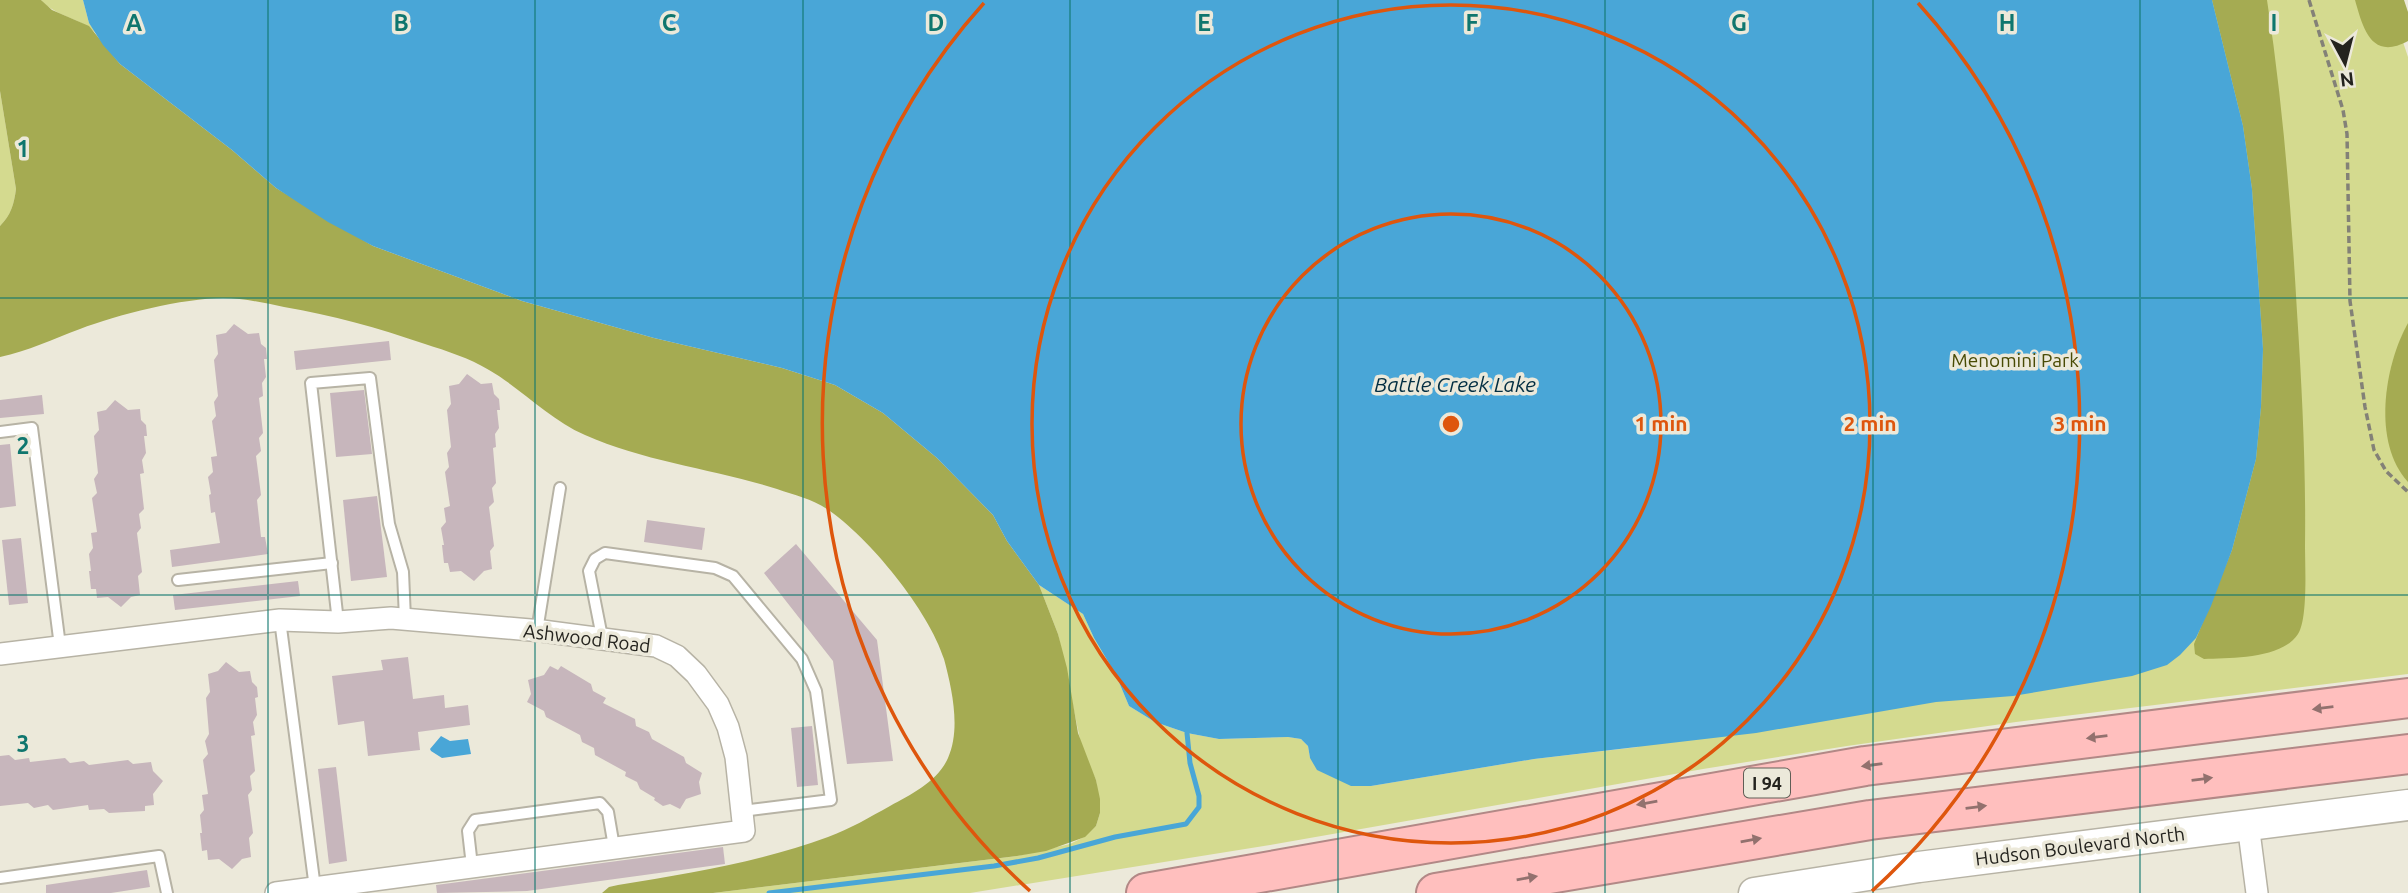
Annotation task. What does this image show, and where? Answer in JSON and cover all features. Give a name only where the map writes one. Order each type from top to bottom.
[{"type":"highway","name":"I 94","points":[[1146,893],[1865,766],[2408,698]]},
{"type":"highway","points":[[1436,893],[1870,820],[2408,754]]},
{"type":"street","name":"Ashwood Road","points":[[0,654],[280,620],[338,622],[391,618],[602,637],[656,646],[677,656],[696,674],[718,704],[736,757],[742,811]]},
{"type":"street","name":"Hudson Boulevard North","points":[[1772,891],[1907,868],[2408,805]]},
{"type":"street","points":[[276,893],[744,831],[742,811]]},
{"type":"street","points":[[2248,824],[2257,893]]},
{"type":"lane","points":[[338,622],[311,383],[369,378],[389,524],[403,572],[405,619]]},
{"type":"lane","points":[[0,432],[32,428],[60,646]]},
{"type":"lane","points":[[537,631],[560,488]]},
{"type":"lane","points":[[602,637],[589,571],[595,559],[605,553],[715,568],[733,576],[802,659],[816,691],[831,800],[742,811]]},
{"type":"lane","points":[[178,580],[332,562]]},
{"type":"lane","points":[[280,620],[315,888]]},
{"type":"lane","points":[[472,866],[468,831],[475,820],[600,803],[608,812],[614,847]]},
{"type":"lane","points":[[0,878],[159,856],[167,893]]},
{"type":"path","points":[[2309,0],[2343,110],[2347,134],[2350,301],[2365,407],[2374,450],[2386,471],[2408,492]]},
{"type":"green space","points":[[0,0],[41,0],[52,10],[89,26],[120,64],[232,150],[276,188],[373,246],[522,301],[654,338],[782,368],[835,385],[883,413],[937,458],[993,515],[1007,541],[1039,585],[1058,634],[1078,733],[1096,780],[1100,813],[1096,826],[1085,837],[1046,851],[1017,856],[713,893],[602,893],[609,887],[750,860],[828,837],[852,827],[915,792],[938,774],[952,747],[954,709],[944,659],[925,619],[911,598],[896,576],[861,538],[827,509],[815,503],[753,482],[632,452],[585,435],[474,362],[355,322],[254,301],[207,299],[150,308],[112,318],[0,357],[0,226],[11,209],[16,189],[0,91]]},
{"type":"green space","points":[[41,0],[83,0],[89,23],[96,33],[47,6]]},
{"type":"green space","name":"Menomini Park","points":[[1608,0],[2389,0],[2408,57],[2408,674],[2016,722],[1847,746],[1270,845],[970,893],[713,893],[1017,856],[1070,844],[1084,837],[1096,826],[1100,813],[1096,780],[1082,749],[1058,634],[1039,585],[1083,614],[1116,675],[1129,706],[1155,722],[1187,733],[1219,739],[1301,739],[1308,746],[1310,758],[1371,786],[1534,759],[1638,747]]},
{"type":"green space","points":[[2212,0],[2267,0],[2273,39],[2295,273],[2305,487],[2305,605],[2298,634],[2280,648],[2255,656],[2204,659],[2195,654],[2194,644],[2232,550],[2256,459],[2263,349],[2252,189],[2243,126]]},
{"type":"green space","points":[[2355,0],[2404,0],[2408,12],[2408,41],[2385,47],[2377,44],[2361,21]]},
{"type":"green space","points":[[0,91],[16,189],[11,209],[0,226]]},
{"type":"green space","points":[[2408,323],[2408,482],[2389,447],[2386,404],[2393,360]]},
{"type":"water","name":"Battle Creek Lake","points":[[83,0],[2212,0],[2243,126],[2252,189],[2263,349],[2256,459],[2232,550],[2211,606],[2196,638],[2167,665],[2132,676],[2013,696],[1936,702],[1756,733],[1534,759],[1371,786],[1351,786],[1317,770],[1310,758],[1308,746],[1301,739],[1219,739],[1187,733],[1155,722],[1129,706],[1116,675],[1083,614],[1039,585],[1007,541],[993,515],[937,458],[883,413],[835,385],[782,368],[654,338],[522,301],[373,246],[328,222],[276,188],[232,150],[120,64],[103,45],[89,23]]},
{"type":"water","points":[[441,736],[450,741],[468,739],[471,754],[442,758],[430,749]]},
{"type":"building","points":[[234,324],[248,334],[259,333],[261,344],[266,348],[266,377],[262,383],[263,396],[259,398],[263,433],[259,438],[261,451],[256,456],[261,495],[257,500],[261,537],[265,537],[268,554],[172,567],[170,550],[220,543],[215,512],[211,513],[208,477],[213,472],[211,457],[217,456],[212,421],[216,416],[214,402],[218,396],[214,360],[218,354],[216,335],[226,333]]},
{"type":"building","points":[[389,341],[391,360],[296,370],[294,351]]},
{"type":"building","points":[[467,374],[481,384],[492,383],[494,394],[499,399],[500,410],[497,410],[499,428],[495,434],[496,447],[493,448],[496,483],[492,488],[494,502],[489,507],[494,546],[490,551],[492,569],[484,571],[474,581],[461,571],[450,572],[448,563],[444,563],[441,528],[446,522],[444,508],[450,506],[445,472],[449,467],[447,453],[451,447],[447,410],[451,404],[449,386],[459,384]]},
{"type":"building","points":[[364,390],[372,454],[336,457],[330,393]]},
{"type":"building","points":[[42,395],[44,414],[0,418],[0,400]]},
{"type":"building","points":[[115,400],[128,410],[140,409],[147,436],[144,436],[146,453],[142,460],[144,473],[140,474],[144,509],[139,514],[141,528],[137,533],[142,572],[138,576],[140,595],[131,597],[121,607],[108,597],[97,598],[96,589],[91,589],[89,571],[89,554],[93,548],[91,533],[97,532],[92,498],[97,493],[94,479],[98,473],[94,436],[99,430],[97,412],[106,410]]},
{"type":"building","points":[[10,444],[16,506],[0,508],[0,445]]},
{"type":"building","points":[[377,496],[387,577],[351,581],[343,500]]},
{"type":"building","points":[[647,520],[705,528],[702,550],[644,542]]},
{"type":"building","points":[[21,538],[28,603],[9,605],[2,540]]},
{"type":"building","points":[[796,544],[877,640],[893,761],[847,764],[833,661],[764,573]]},
{"type":"building","points":[[298,581],[300,596],[175,610],[173,595]]},
{"type":"building","points":[[408,657],[413,699],[444,695],[445,708],[468,705],[470,725],[418,732],[420,750],[368,756],[364,721],[338,725],[332,676],[383,670],[381,660]]},
{"type":"building","points":[[226,662],[239,672],[250,671],[258,697],[255,698],[257,715],[253,722],[255,735],[251,736],[255,771],[250,776],[252,790],[248,795],[253,833],[249,838],[251,857],[242,859],[232,869],[219,859],[208,860],[207,850],[202,851],[200,833],[200,815],[204,810],[202,795],[208,794],[203,760],[208,754],[205,741],[209,734],[206,698],[210,692],[208,674],[218,671]]},
{"type":"building","points":[[550,666],[558,670],[561,666],[591,684],[593,691],[606,698],[603,703],[635,719],[636,726],[649,732],[652,739],[684,757],[686,763],[702,773],[699,782],[701,794],[686,799],[680,809],[670,804],[663,806],[640,789],[637,782],[625,776],[626,772],[595,755],[594,748],[582,742],[580,735],[546,717],[544,711],[527,702],[531,694],[528,680],[544,675]]},
{"type":"building","points":[[812,726],[818,785],[797,787],[791,728]]},
{"type":"building","points":[[9,755],[15,760],[29,758],[30,762],[65,758],[70,763],[84,761],[89,765],[128,760],[133,764],[151,762],[153,771],[163,781],[153,794],[154,805],[145,806],[145,811],[109,813],[104,809],[89,810],[88,805],[53,810],[48,805],[34,808],[28,803],[0,806],[0,756]]},
{"type":"building","points":[[336,767],[347,861],[329,864],[318,769]]},
{"type":"building","points":[[723,847],[725,864],[527,891],[437,893],[436,885]]},
{"type":"building","points":[[147,870],[150,887],[111,893],[46,893],[46,885]]},
{"type":"waterway","points":[[769,893],[994,866],[1038,858],[1115,837],[1186,824],[1199,807],[1187,733]]}]
